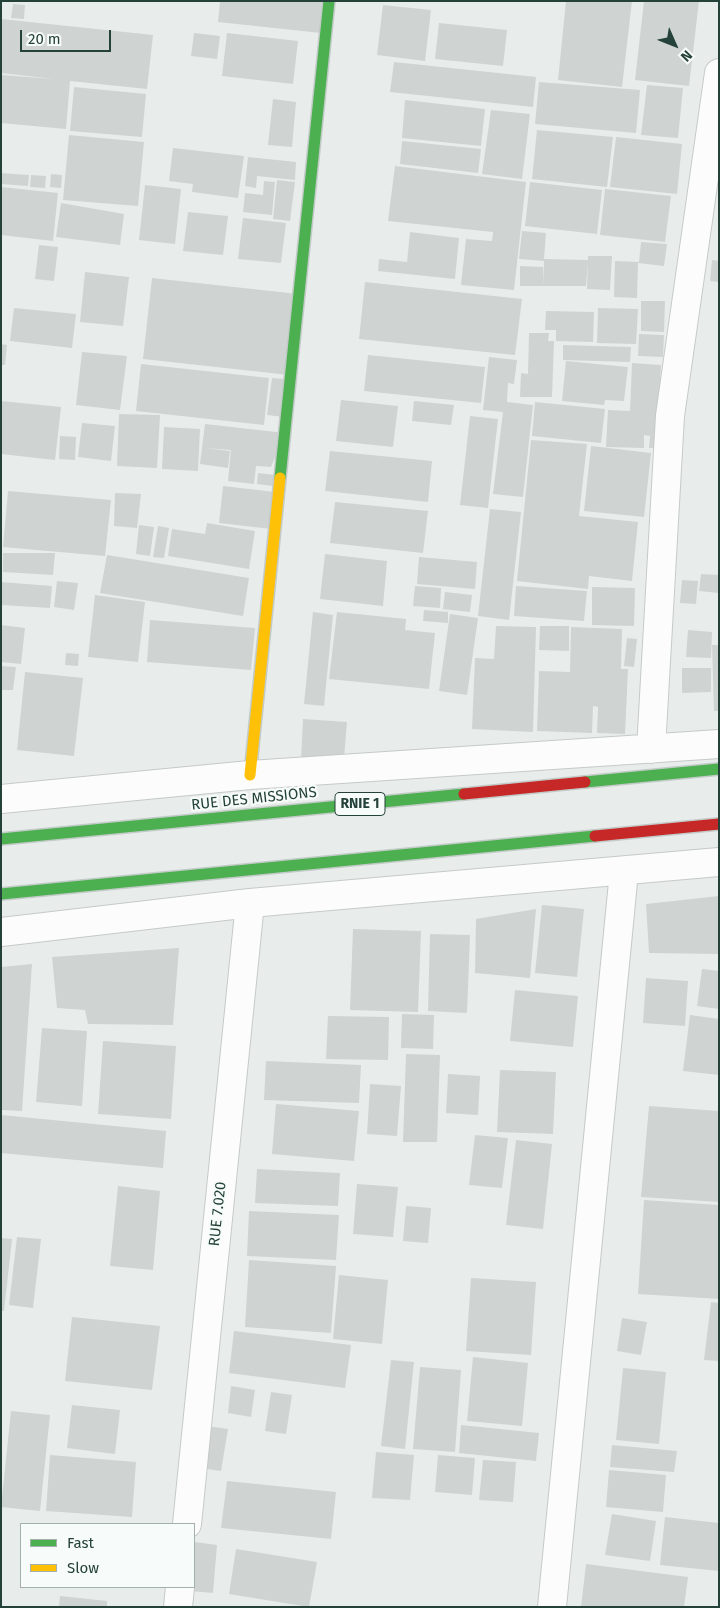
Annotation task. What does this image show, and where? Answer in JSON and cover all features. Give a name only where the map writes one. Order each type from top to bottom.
[{"type":"main road","points":[[250,775],[329,1]]},
{"type":"main road","name":"RUE DES MISSIONS","points":[[1,839],[719,769]]},
{"type":"main road","points":[[1,894],[719,824]]},
{"type":"street","points":[[651,749],[670,416],[719,73]]},
{"type":"street","points":[[1,799],[250,775],[719,744]]},
{"type":"street","points":[[1,932],[250,903],[624,872],[719,862]]},
{"type":"street","points":[[552,1607],[624,872]]},
{"type":"street","name":"RUE 7.020","points":[[187,1523],[250,903]]},
{"type":"street","points":[[178,1607],[180,1588]]},
{"type":"building","points":[[220,1],[325,1],[321,33],[218,22]]},
{"type":"building","points":[[566,1],[632,1],[622,87],[558,80]]},
{"type":"building","points":[[644,1],[699,1],[689,86],[635,80]]},
{"type":"building","points":[[13,4],[25,5],[24,19],[11,18]]},
{"type":"building","points":[[383,5],[431,10],[425,61],[377,55]]},
{"type":"building","points":[[1,19],[153,35],[147,89],[70,81],[66,129],[1,123],[2,75],[54,79],[1,73]]},
{"type":"building","points":[[439,23],[507,30],[503,66],[435,59]]},
{"type":"building","points":[[194,33],[220,36],[217,59],[191,56]]},
{"type":"building","points":[[227,33],[298,41],[293,84],[222,76]]},
{"type":"building","points":[[394,62],[536,77],[533,107],[390,92]]},
{"type":"building","points":[[539,82],[640,90],[636,133],[535,124]]},
{"type":"building","points":[[647,85],[683,88],[678,138],[641,135]]},
{"type":"building","points":[[74,87],[146,94],[142,137],[70,131]]},
{"type":"building","points":[[273,99],[296,102],[292,147],[268,145]]},
{"type":"building","points":[[405,100],[485,109],[481,146],[402,138]]},
{"type":"building","points":[[491,110],[530,114],[522,179],[482,174]]},
{"type":"building","points":[[537,130],[613,137],[607,187],[532,179]]},
{"type":"building","points":[[69,135],[144,142],[138,206],[63,200]]},
{"type":"building","points":[[616,137],[682,144],[677,194],[610,187]]},
{"type":"building","points":[[402,141],[481,149],[478,173],[400,164]]},
{"type":"building","points":[[173,148],[244,156],[238,198],[192,192],[193,184],[169,181]]},
{"type":"building","points":[[248,157],[296,162],[295,180],[257,176],[256,188],[245,186]]},
{"type":"building","points":[[395,166],[526,182],[514,290],[461,285],[466,239],[492,241],[493,232],[388,221]]},
{"type":"building","points":[[1,173],[29,175],[28,186],[1,184]]},
{"type":"building","points":[[51,174],[62,175],[61,188],[50,187]]},
{"type":"building","points":[[31,175],[46,176],[45,188],[30,187]]},
{"type":"building","points":[[277,180],[295,182],[290,221],[273,219]]},
{"type":"building","points":[[264,181],[275,182],[272,215],[243,212],[245,193],[263,195]]},
{"type":"building","points":[[530,182],[602,190],[597,234],[525,226]]},
{"type":"building","points":[[145,185],[181,189],[175,244],[139,240]]},
{"type":"building","points":[[1,187],[58,193],[53,241],[1,235]]},
{"type":"building","points":[[605,189],[671,196],[665,242],[600,235]]},
{"type":"building","points":[[61,203],[124,214],[120,245],[56,237]]},
{"type":"building","points":[[188,212],[228,216],[223,255],[183,251]]},
{"type":"building","points":[[243,218],[286,223],[281,263],[238,259]]},
{"type":"building","points":[[522,231],[546,233],[544,259],[588,260],[588,256],[612,256],[610,290],[587,289],[588,262],[586,286],[543,286],[544,261],[519,259]]},
{"type":"building","points":[[410,232],[459,238],[455,279],[378,271],[379,259],[407,262]]},
{"type":"building","points":[[641,242],[667,244],[664,266],[638,263],[637,298],[614,297],[615,261],[639,262]]},
{"type":"building","points":[[39,245],[58,247],[54,281],[35,279]]},
{"type":"building","points":[[712,260],[719,261],[719,282],[710,281]]},
{"type":"building","points":[[520,266],[543,267],[543,286],[520,286]]},
{"type":"building","points":[[85,272],[129,277],[123,326],[80,322]]},
{"type":"building","points":[[152,278],[298,294],[289,375],[143,359]]},
{"type":"building","points":[[365,282],[522,299],[515,355],[359,339]]},
{"type":"building","points":[[641,301],[665,301],[664,332],[641,331]]},
{"type":"building","points":[[14,308],[76,314],[72,348],[10,341]]},
{"type":"building","points":[[598,308],[638,309],[636,344],[597,343]]},
{"type":"building","points":[[546,311],[594,312],[593,342],[556,341],[556,330],[545,330]]},
{"type":"building","points":[[529,333],[549,333],[548,341],[554,341],[552,397],[520,397],[521,373],[528,374]]},
{"type":"building","points":[[639,334],[664,335],[663,357],[638,356]]},
{"type":"building","points":[[1,344],[7,345],[5,365],[1,365]]},
{"type":"building","points":[[563,345],[631,347],[630,362],[563,360]]},
{"type":"building","points":[[82,352],[127,356],[120,410],[76,405]]},
{"type":"building","points":[[368,355],[485,367],[481,403],[364,391]]},
{"type":"building","points":[[489,357],[517,360],[514,384],[508,383],[507,402],[533,405],[523,497],[493,494],[503,412],[483,410]]},
{"type":"building","points":[[566,361],[628,367],[624,401],[605,400],[604,405],[562,401]]},
{"type":"building","points":[[632,363],[661,365],[657,448],[649,448],[650,436],[644,435],[644,448],[606,447],[608,410],[630,411]]},
{"type":"building","points":[[141,364],[269,378],[264,425],[136,411]]},
{"type":"building","points":[[272,378],[284,379],[292,418],[267,415]]},
{"type":"building","points":[[341,400],[398,406],[393,447],[336,441]]},
{"type":"building","points":[[1,401],[61,407],[55,460],[1,454]]},
{"type":"building","points":[[414,401],[454,405],[451,425],[412,421]]},
{"type":"building","points":[[535,402],[605,409],[601,443],[532,436]]},
{"type":"building","points":[[119,414],[160,415],[157,468],[117,466]]},
{"type":"building","points":[[470,416],[498,419],[488,508],[460,505]]},
{"type":"building","points":[[82,423],[115,426],[111,461],[78,457]]},
{"type":"building","points":[[205,424],[285,433],[271,467],[256,466],[254,484],[228,481],[231,450],[204,448],[230,451],[228,468],[200,464]]},
{"type":"building","points":[[164,427],[200,429],[198,471],[162,469]]},
{"type":"building","points":[[60,436],[76,437],[75,460],[59,459]]},
{"type":"building","points":[[531,440],[587,444],[579,516],[638,522],[632,581],[589,576],[588,589],[517,581]]},
{"type":"building","points":[[591,446],[651,453],[644,517],[584,511]]},
{"type":"building","points":[[330,451],[432,461],[428,502],[325,491]]},
{"type":"building","points":[[258,473],[275,475],[273,486],[257,484]]},
{"type":"building","points":[[223,486],[275,492],[271,529],[219,523]]},
{"type":"building","points":[[8,491],[111,500],[105,556],[3,547]]},
{"type":"building","points":[[115,493],[141,494],[137,528],[114,526]]},
{"type":"building","points":[[335,502],[428,511],[423,553],[330,543]]},
{"type":"building","points":[[490,509],[521,512],[509,620],[478,616]]},
{"type":"building","points":[[207,523],[255,531],[249,569],[168,556],[172,529],[205,534]]},
{"type":"building","points":[[139,525],[154,527],[150,556],[136,554]]},
{"type":"building","points":[[158,526],[169,528],[164,558],[153,557]]},
{"type":"building","points":[[3,553],[55,553],[53,575],[3,572]]},
{"type":"building","points":[[325,554],[387,561],[383,606],[320,599]]},
{"type":"building","points":[[107,555],[249,578],[243,616],[100,593]]},
{"type":"building","points":[[419,557],[477,562],[475,589],[417,584]]},
{"type":"building","points":[[701,574],[719,575],[719,593],[699,591]]},
{"type":"building","points":[[682,580],[698,581],[696,604],[680,603]]},
{"type":"building","points":[[57,581],[78,583],[74,610],[54,607]]},
{"type":"building","points":[[1,582],[52,586],[50,608],[1,605]]},
{"type":"building","points":[[415,586],[441,588],[440,608],[413,606]]},
{"type":"building","points":[[516,586],[587,591],[584,621],[514,616]]},
{"type":"building","points":[[592,587],[635,588],[634,626],[592,625]]},
{"type":"building","points":[[445,592],[472,595],[470,612],[443,609]]},
{"type":"building","points":[[95,595],[145,602],[138,662],[88,657]]},
{"type":"building","points":[[424,610],[448,612],[448,623],[423,621]]},
{"type":"building","points":[[313,612],[333,615],[324,706],[304,704]]},
{"type":"building","points":[[337,612],[406,619],[405,630],[435,633],[429,689],[329,679]]},
{"type":"building","points":[[450,614],[478,618],[467,695],[439,691]]},
{"type":"building","points":[[150,620],[255,628],[251,670],[147,662]]},
{"type":"building","points":[[1,625],[25,628],[21,664],[1,662]]},
{"type":"building","points":[[496,626],[536,627],[533,732],[472,729],[475,658],[494,659]]},
{"type":"building","points":[[540,626],[569,626],[569,651],[539,650]]},
{"type":"building","points":[[571,627],[622,629],[621,669],[628,669],[625,734],[597,733],[598,707],[593,706],[592,733],[537,731],[539,671],[570,672]]},
{"type":"building","points":[[688,630],[712,632],[711,658],[686,657]]},
{"type":"building","points":[[627,638],[637,639],[634,667],[624,666]]},
{"type":"building","points":[[712,645],[719,645],[719,711],[714,711]]},
{"type":"building","points":[[66,653],[79,654],[78,666],[65,665]]},
{"type":"building","points":[[1,666],[16,667],[13,690],[1,690]]},
{"type":"building","points":[[682,668],[711,668],[711,692],[682,693]]},
{"type":"building","points":[[25,672],[83,678],[74,756],[17,750]]},
{"type":"building","points":[[303,719],[347,722],[344,758],[301,759]]},
{"type":"building","points":[[719,896],[719,954],[649,953],[646,904]]},
{"type":"building","points":[[542,905],[584,909],[577,977],[535,973]]},
{"type":"building","points":[[536,909],[530,978],[475,973],[476,919]]},
{"type":"building","points":[[353,929],[421,931],[418,1012],[350,1010]]},
{"type":"building","points":[[430,934],[470,935],[467,1013],[428,1011]]},
{"type":"building","points":[[179,948],[173,1025],[88,1024],[85,1010],[57,1008],[52,957]]},
{"type":"building","points":[[32,964],[22,1111],[1,1110],[1,967]]},
{"type":"building","points":[[702,969],[719,971],[719,1009],[697,1006]]},
{"type":"building","points":[[646,978],[688,981],[685,1026],[643,1023]]},
{"type":"building","points":[[515,990],[578,996],[573,1047],[510,1041]]},
{"type":"building","points":[[402,1014],[434,1015],[433,1049],[401,1048]]},
{"type":"building","points":[[690,1015],[719,1019],[719,1075],[683,1071]]},
{"type":"building","points":[[328,1016],[389,1017],[388,1060],[326,1059]]},
{"type":"building","points":[[42,1028],[87,1031],[82,1106],[36,1102]]},
{"type":"building","points":[[103,1041],[176,1046],[171,1119],[98,1114]]},
{"type":"building","points":[[406,1054],[440,1055],[437,1142],[403,1142]]},
{"type":"building","points":[[266,1061],[361,1065],[359,1103],[264,1100]]},
{"type":"building","points":[[500,1070],[556,1072],[553,1134],[497,1132]]},
{"type":"building","points":[[448,1074],[480,1076],[478,1115],[446,1113]]},
{"type":"building","points":[[370,1084],[401,1086],[397,1136],[367,1134]]},
{"type":"building","points":[[276,1104],[359,1111],[354,1161],[272,1154]]},
{"type":"building","points":[[649,1106],[719,1111],[719,1202],[641,1197]]},
{"type":"building","points":[[1,1115],[166,1131],[163,1168],[1,1153]]},
{"type":"building","points":[[475,1135],[508,1138],[502,1188],[469,1185]]},
{"type":"building","points":[[516,1140],[552,1144],[543,1229],[506,1225]]},
{"type":"building","points":[[257,1169],[340,1173],[338,1206],[255,1203]]},
{"type":"building","points":[[357,1184],[398,1187],[393,1237],[353,1234]]},
{"type":"building","points":[[118,1186],[160,1191],[153,1270],[110,1266]]},
{"type":"building","points":[[644,1200],[719,1205],[719,1299],[638,1294]]},
{"type":"building","points":[[406,1206],[431,1208],[428,1243],[403,1241]]},
{"type":"building","points":[[249,1211],[339,1215],[336,1260],[247,1256]]},
{"type":"building","points":[[17,1237],[41,1239],[33,1308],[9,1305]]},
{"type":"building","points":[[1,1238],[12,1239],[4,1311],[1,1311]]},
{"type":"building","points":[[249,1260],[336,1266],[331,1333],[245,1327]]},
{"type":"building","points":[[339,1275],[388,1280],[382,1344],[333,1339]]},
{"type":"building","points":[[471,1278],[536,1282],[531,1355],[466,1351]]},
{"type":"building","points":[[711,1302],[719,1303],[719,1361],[704,1360]]},
{"type":"building","points":[[72,1317],[160,1326],[152,1390],[65,1381]]},
{"type":"building","points":[[622,1318],[647,1322],[641,1355],[617,1351]]},
{"type":"building","points":[[234,1331],[351,1345],[345,1388],[229,1373]]},
{"type":"building","points":[[473,1357],[528,1363],[522,1426],[467,1421]]},
{"type":"building","points":[[391,1360],[414,1362],[405,1449],[381,1446]]},
{"type":"building","points":[[420,1367],[461,1370],[455,1452],[413,1449]]},
{"type":"building","points":[[623,1368],[666,1372],[659,1444],[616,1440]]},
{"type":"building","points":[[231,1386],[255,1390],[251,1417],[228,1413]]},
{"type":"building","points":[[271,1392],[292,1395],[286,1434],[265,1431]]},
{"type":"building","points":[[72,1405],[120,1410],[115,1454],[67,1448]]},
{"type":"building","points":[[11,1411],[50,1415],[40,1511],[1,1507]]},
{"type":"building","points":[[461,1425],[539,1433],[536,1461],[459,1453]]},
{"type":"building","points":[[207,1426],[228,1429],[221,1471],[200,1468]]},
{"type":"building","points":[[612,1445],[677,1451],[674,1472],[610,1467]]},
{"type":"building","points":[[376,1452],[414,1455],[410,1500],[372,1498]]},
{"type":"building","points":[[50,1455],[136,1462],[132,1517],[46,1511]]},
{"type":"building","points":[[438,1455],[475,1458],[472,1495],[435,1492]]},
{"type":"building","points":[[483,1460],[516,1462],[513,1502],[479,1500]]},
{"type":"building","points":[[609,1470],[666,1475],[663,1512],[606,1507]]},
{"type":"building","points":[[227,1481],[336,1492],[331,1539],[221,1528]]},
{"type":"building","points":[[612,1514],[656,1521],[650,1561],[605,1555]]},
{"type":"building","points":[[665,1517],[719,1523],[719,1571],[660,1565]]},
{"type":"building","points":[[195,1542],[217,1545],[213,1593],[190,1591],[190,1588],[195,1588]]},
{"type":"building","points":[[236,1549],[317,1562],[309,1607],[229,1594]]},
{"type":"building","points":[[586,1564],[688,1577],[684,1607],[581,1607]]},
{"type":"building","points":[[60,1596],[107,1601],[107,1607],[59,1607]]},
{"type":"traffic: fast","points":[[280,478],[329,1]]},
{"type":"traffic: fast","points":[[585,782],[719,769]]},
{"type":"traffic: fast","points":[[1,839],[464,794]]},
{"type":"traffic: fast","points":[[1,894],[595,836]]},
{"type":"traffic: slow","points":[[250,775],[280,478]]},
{"type":"traffic: jam","points":[[464,794],[585,782]]},
{"type":"traffic: jam","points":[[595,836],[719,824]]}]
